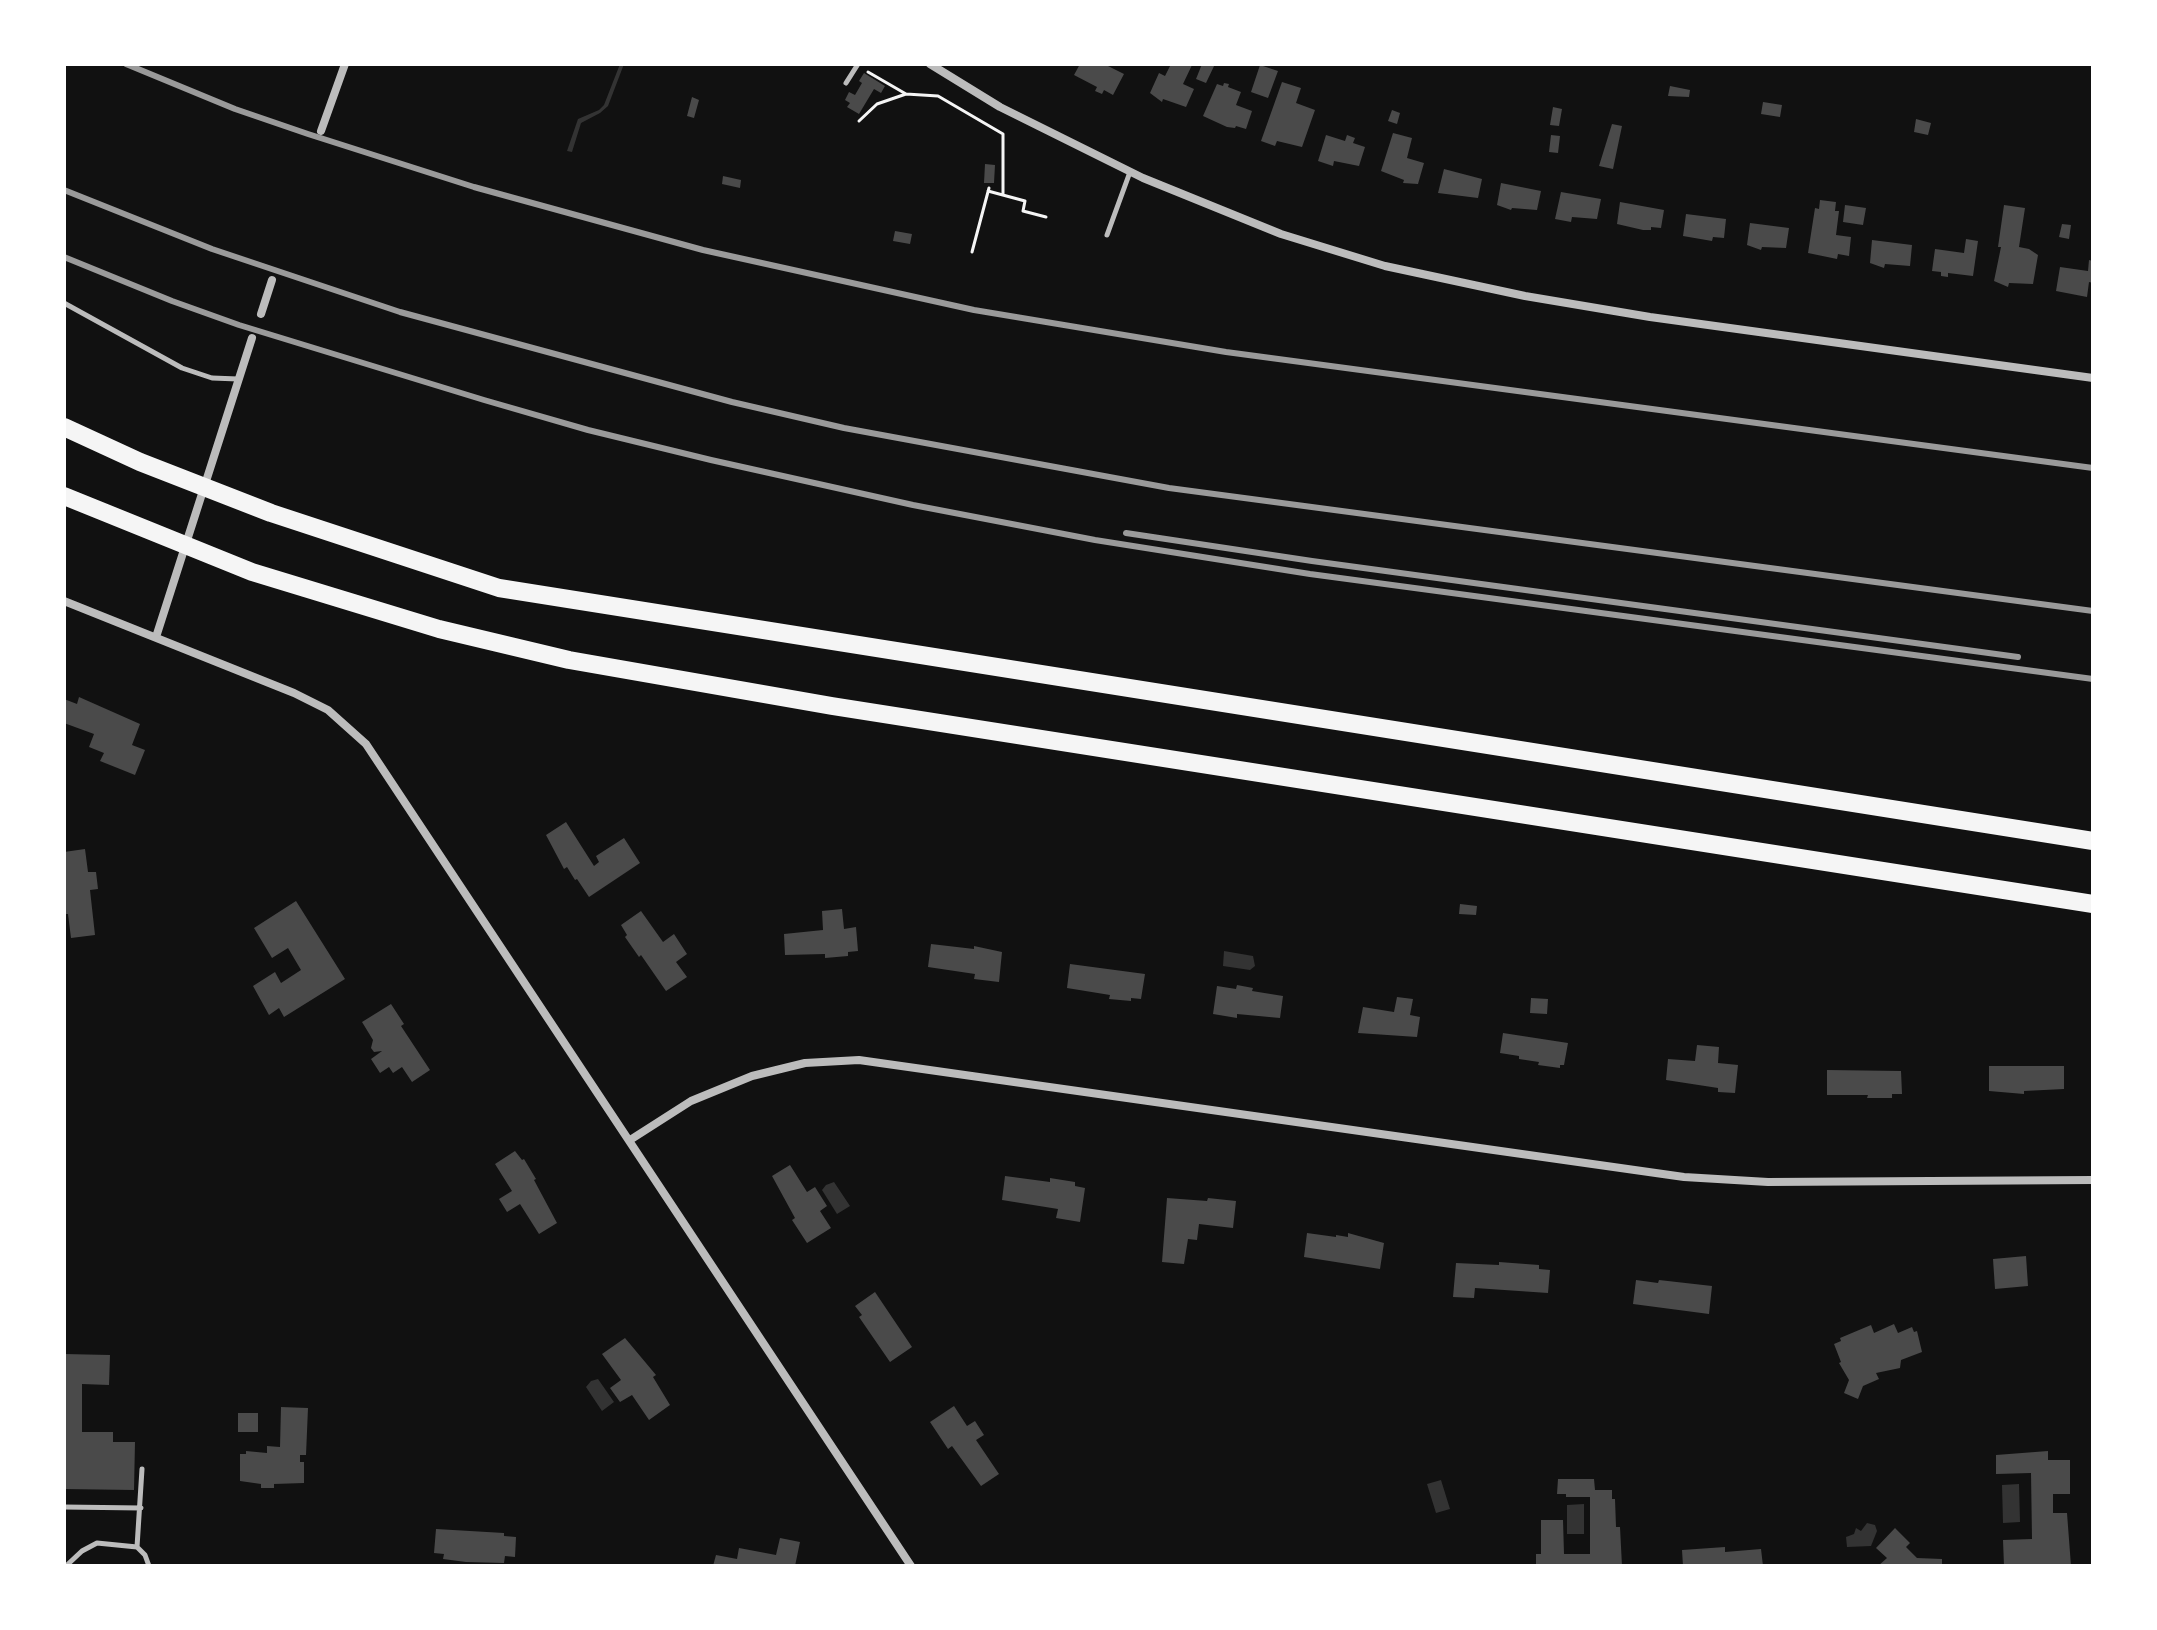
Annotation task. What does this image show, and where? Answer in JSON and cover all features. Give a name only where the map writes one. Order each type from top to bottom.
[{"type":"highway","points":[[64,427],[140,462],[271,513],[499,588],[2093,841]]},
{"type":"highway","points":[[64,496],[252,572],[452,632],[634,673],[2093,904]]},
{"type":"street","points":[[321,131],[345,64]]},
{"type":"street","points":[[930,64],[1000,107],[1130,172],[1281,234],[1385,266],[1452,282],[1650,317],[2093,378]]},
{"type":"street","points":[[261,314],[272,280]]},
{"type":"street","points":[[156,637],[252,338]]},
{"type":"street","points":[[64,601],[294,693],[328,710],[366,744],[911,1566]]},
{"type":"street","points":[[630,1140],[691,1101],[752,1076],[805,1063],[859,1060],[1696,1178],[1768,1182],[2093,1180]]},
{"type":"lane","points":[[846,83],[857,65]]},
{"type":"lane","points":[[1107,235],[1130,172]]},
{"type":"lane","points":[[64,303],[182,368],[212,378],[239,379]]},
{"type":"lane","points":[[137,1547],[142,1469]]},
{"type":"lane","points":[[64,1507],[141,1508]]},
{"type":"lane","points":[[66,1566],[82,1551],[97,1543],[137,1547],[145,1555],[149,1566]]},
{"type":"path","points":[[857,65],[906,94]]},
{"type":"path","points":[[859,121],[877,104],[906,94],[938,96],[1003,134],[1003,195]]},
{"type":"path","points":[[972,252],[989,189],[1025,201],[1023,211],[1046,217]]},
{"type":"shaded area","points":[[620,64],[624,64],[608,106],[581,123],[572,152],[567,151],[578,119],[604,105]]},
{"type":"shaded area","points":[[1224,951],[1253,956],[1255,966],[1250,970],[1223,966]]},
{"type":"shaded area","points":[[834,1182],[850,1206],[837,1214],[822,1190]]},
{"type":"shaded area","points":[[598,1379],[614,1402],[602,1411],[586,1387]]},
{"type":"shaded area","points":[[1441,1480],[1450,1509],[1436,1513],[1427,1484]]},
{"type":"shaded area","points":[[2019,1484],[2020,1522],[2003,1523],[2002,1485]]},
{"type":"shaded area","points":[[1584,1504],[1584,1534],[1567,1534],[1567,1505]]},
{"type":"shaded area","points":[[1867,1523],[1875,1525],[1877,1531],[1871,1546],[1847,1547],[1846,1537],[1854,1534],[1856,1528],[1861,1531]]},
{"type":"building","points":[[1080,64],[1104,64],[1124,74],[1113,95],[1104,90],[1102,94],[1095,91],[1097,87],[1074,75]]},
{"type":"building","points":[[1171,64],[1192,65],[1183,84],[1194,89],[1186,107],[1163,99],[1162,102],[1150,93],[1159,73],[1165,76]]},
{"type":"building","points":[[1202,64],[1215,64],[1206,83],[1196,79]]},
{"type":"building","points":[[1260,65],[1278,71],[1268,98],[1251,92]]},
{"type":"building","points":[[864,73],[885,86],[881,93],[874,89],[859,114],[847,107],[850,103],[845,100],[849,92],[855,95]]},
{"type":"building","points":[[1282,82],[1301,88],[1296,103],[1315,110],[1302,147],[1277,141],[1275,146],[1261,141]]},
{"type":"building","points":[[1224,83],[1241,92],[1236,105],[1252,111],[1246,129],[1227,127],[1203,116],[1217,84],[1223,86]]},
{"type":"building","points":[[1670,86],[1690,90],[1689,97],[1668,96]]},
{"type":"building","points":[[692,97],[699,100],[694,118],[687,116]]},
{"type":"building","points":[[1763,102],[1782,105],[1780,117],[1761,114]]},
{"type":"building","points":[[1553,107],[1562,109],[1559,126],[1550,125]]},
{"type":"building","points":[[1392,110],[1400,113],[1397,124],[1388,121]]},
{"type":"building","points":[[1916,119],[1931,123],[1928,135],[1914,132]]},
{"type":"building","points":[[1612,124],[1622,126],[1613,169],[1599,166]]},
{"type":"building","points":[[1393,133],[1412,138],[1407,158],[1424,163],[1418,184],[1403,183],[1404,180],[1381,171]]},
{"type":"building","points":[[1326,135],[1345,141],[1347,135],[1355,138],[1353,143],[1365,147],[1359,166],[1334,161],[1333,166],[1318,161]]},
{"type":"building","points":[[1551,135],[1560,136],[1558,153],[1549,152]]},
{"type":"building","points":[[985,164],[995,165],[994,183],[984,183]]},
{"type":"building","points":[[1444,169],[1482,179],[1478,198],[1438,193]]},
{"type":"building","points":[[723,176],[741,180],[740,188],[722,184]]},
{"type":"building","points":[[1501,183],[1541,191],[1537,210],[1511,210],[1497,205]]},
{"type":"building","points":[[1561,192],[1601,199],[1597,219],[1572,217],[1571,222],[1555,219]]},
{"type":"building","points":[[1820,200],[1836,202],[1835,211],[1839,211],[1836,235],[1851,237],[1849,256],[1838,254],[1837,259],[1808,253],[1815,208],[1819,209]]},
{"type":"building","points":[[1620,202],[1664,210],[1661,228],[1643,230],[1617,224]]},
{"type":"building","points":[[1845,205],[1866,208],[1863,225],[1843,222]]},
{"type":"building","points":[[2004,205],[2025,208],[2019,247],[2038,255],[2033,284],[2009,283],[2008,287],[1994,281],[2001,247],[1998,247]]},
{"type":"building","points":[[1686,214],[1726,219],[1724,238],[1713,237],[1712,241],[1683,236]]},
{"type":"building","points":[[1750,223],[1789,228],[1786,248],[1762,247],[1761,250],[1747,245]]},
{"type":"building","points":[[2062,224],[2071,225],[2069,239],[2059,237]]},
{"type":"building","points":[[895,231],[912,234],[910,244],[893,241]]},
{"type":"building","points":[[1966,239],[1978,241],[1973,276],[1948,273],[1948,277],[1932,271],[1935,249],[1964,253]]},
{"type":"building","points":[[1872,240],[1912,245],[1910,266],[1885,264],[1884,268],[1870,263]]},
{"type":"building","points":[[2089,260],[2093,261],[2093,283],[2089,282],[2087,297],[2056,291],[2060,267],[2088,271]]},
{"type":"building","points":[[79,697],[140,724],[132,745],[145,750],[135,775],[100,761],[104,753],[89,747],[94,734],[64,723],[64,699],[77,704]]},
{"type":"building","points":[[566,822],[594,866],[599,862],[596,856],[624,838],[640,863],[589,897],[567,867],[564,869],[546,835]]},
{"type":"building","points":[[85,849],[88,872],[96,872],[98,889],[90,890],[95,935],[71,938],[68,914],[64,914],[64,852]]},
{"type":"building","points":[[296,901],[345,979],[284,1017],[279,1008],[269,1015],[253,986],[275,972],[281,983],[301,970],[288,948],[272,958],[254,928]]},
{"type":"building","points":[[1460,904],[1477,906],[1476,915],[1459,914]]},
{"type":"building","points":[[842,909],[844,929],[856,927],[858,951],[848,952],[848,956],[825,958],[825,954],[785,955],[784,934],[823,930],[822,911]]},
{"type":"building","points":[[641,911],[663,942],[674,934],[687,954],[676,962],[687,977],[666,991],[625,937],[627,935],[621,925]]},
{"type":"building","points":[[931,944],[974,949],[974,946],[1002,952],[999,982],[974,979],[975,974],[928,967]]},
{"type":"building","points":[[1070,964],[1145,974],[1141,999],[1109,999],[1110,995],[1067,988]]},
{"type":"building","points":[[1237,985],[1283,996],[1280,1018],[1237,1014],[1237,1018],[1213,1014],[1217,986],[1236,989]]},
{"type":"building","points":[[1397,997],[1413,999],[1410,1015],[1420,1017],[1417,1037],[1358,1033],[1363,1007],[1394,1012]]},
{"type":"building","points":[[1531,998],[1548,999],[1547,1014],[1530,1013]]},
{"type":"building","points":[[391,1004],[404,1024],[401,1026],[430,1070],[412,1082],[402,1067],[393,1073],[389,1067],[380,1073],[371,1059],[382,1051],[374,1052],[371,1048],[373,1040],[362,1022]]},
{"type":"building","points":[[1503,1033],[1568,1043],[1564,1065],[1560,1068],[1538,1065],[1539,1062],[1500,1053]]},
{"type":"building","points":[[1697,1045],[1719,1047],[1718,1063],[1738,1065],[1735,1093],[1666,1080],[1668,1059],[1695,1061]]},
{"type":"building","points":[[1989,1066],[2064,1066],[2064,1089],[2024,1091],[2024,1094],[1989,1091]]},
{"type":"building","points":[[1827,1070],[1901,1071],[1902,1094],[1892,1094],[1892,1098],[1827,1095]]},
{"type":"building","points":[[515,1151],[536,1179],[557,1223],[539,1234],[520,1204],[507,1212],[499,1199],[512,1191],[495,1164]]},
{"type":"building","points":[[790,1165],[807,1192],[815,1187],[827,1206],[820,1211],[831,1228],[807,1243],[792,1220],[795,1218],[772,1176]]},
{"type":"building","points":[[1005,1176],[1050,1182],[1050,1178],[1075,1182],[1075,1186],[1085,1188],[1080,1222],[1056,1218],[1058,1209],[1002,1200]]},
{"type":"building","points":[[1167,1198],[1236,1201],[1233,1228],[1199,1224],[1197,1240],[1188,1239],[1184,1264],[1162,1262]]},
{"type":"building","points":[[1307,1233],[1348,1237],[1348,1233],[1384,1243],[1380,1269],[1304,1257]]},
{"type":"building","points":[[2026,1256],[2028,1286],[1995,1289],[1993,1259]]},
{"type":"building","points":[[1499,1262],[1539,1265],[1539,1269],[1550,1270],[1548,1293],[1475,1288],[1474,1298],[1453,1297],[1456,1263],[1499,1265]]},
{"type":"building","points":[[1636,1280],[1712,1286],[1709,1314],[1633,1304]]},
{"type":"building","points":[[875,1292],[912,1347],[890,1362],[859,1317],[862,1315],[855,1306]]},
{"type":"building","points":[[1894,1324],[1898,1333],[1912,1327],[1914,1332],[1917,1331],[1922,1352],[1901,1360],[1900,1368],[1876,1373],[1879,1379],[1863,1386],[1858,1399],[1844,1393],[1849,1380],[1839,1363],[1834,1344],[1841,1341],[1840,1338],[1871,1325],[1874,1333]]},
{"type":"building","points":[[625,1338],[656,1375],[653,1377],[670,1405],[649,1420],[632,1395],[620,1402],[610,1388],[621,1380],[602,1354]]},
{"type":"building","points":[[64,1354],[110,1355],[109,1385],[82,1384],[82,1432],[113,1432],[113,1442],[135,1442],[134,1490],[64,1489]]},
{"type":"building","points":[[954,1406],[967,1426],[975,1421],[984,1435],[976,1440],[999,1474],[981,1486],[952,1446],[948,1449],[930,1422]]},
{"type":"building","points":[[281,1407],[308,1408],[306,1455],[300,1455],[300,1462],[304,1462],[304,1483],[274,1484],[274,1488],[261,1488],[261,1484],[240,1481],[240,1454],[246,1454],[246,1451],[267,1453],[267,1446],[280,1447]]},
{"type":"building","points":[[238,1413],[258,1413],[258,1432],[238,1432]]},
{"type":"building","points":[[2048,1451],[2048,1460],[2070,1460],[2070,1494],[2053,1494],[2053,1513],[2067,1513],[2071,1566],[2004,1566],[2003,1540],[2032,1539],[2031,1473],[1996,1474],[1996,1455]]},
{"type":"building","points":[[1558,1479],[1594,1479],[1595,1490],[1612,1490],[1616,1527],[1620,1527],[1622,1566],[1536,1566],[1536,1554],[1541,1554],[1541,1520],[1563,1520],[1564,1554],[1590,1554],[1590,1497],[1557,1494]]},
{"type":"building","points":[[1895,1528],[1910,1543],[1906,1547],[1917,1558],[1942,1559],[1942,1566],[1878,1566],[1887,1558],[1876,1548]]},
{"type":"building","points":[[436,1529],[504,1533],[504,1536],[516,1537],[515,1557],[505,1556],[504,1563],[443,1559],[444,1554],[434,1553]]},
{"type":"building","points":[[780,1538],[800,1542],[795,1566],[713,1566],[716,1555],[737,1559],[739,1548],[776,1555]]},
{"type":"building","points":[[1725,1547],[1725,1552],[1761,1549],[1763,1566],[1683,1566],[1682,1550]]},
{"type":"railway","points":[[126,64],[235,109],[474,187],[703,250],[974,310],[1226,352],[2093,468]]},
{"type":"railway","points":[[64,190],[212,249],[400,312],[732,402],[844,428],[1169,488],[2093,611]]},
{"type":"railway","points":[[64,257],[239,325],[484,400],[588,430],[913,505],[1095,540],[1310,574],[2093,679]]},
{"type":"railway","points":[[1126,533],[2018,657]]}]
